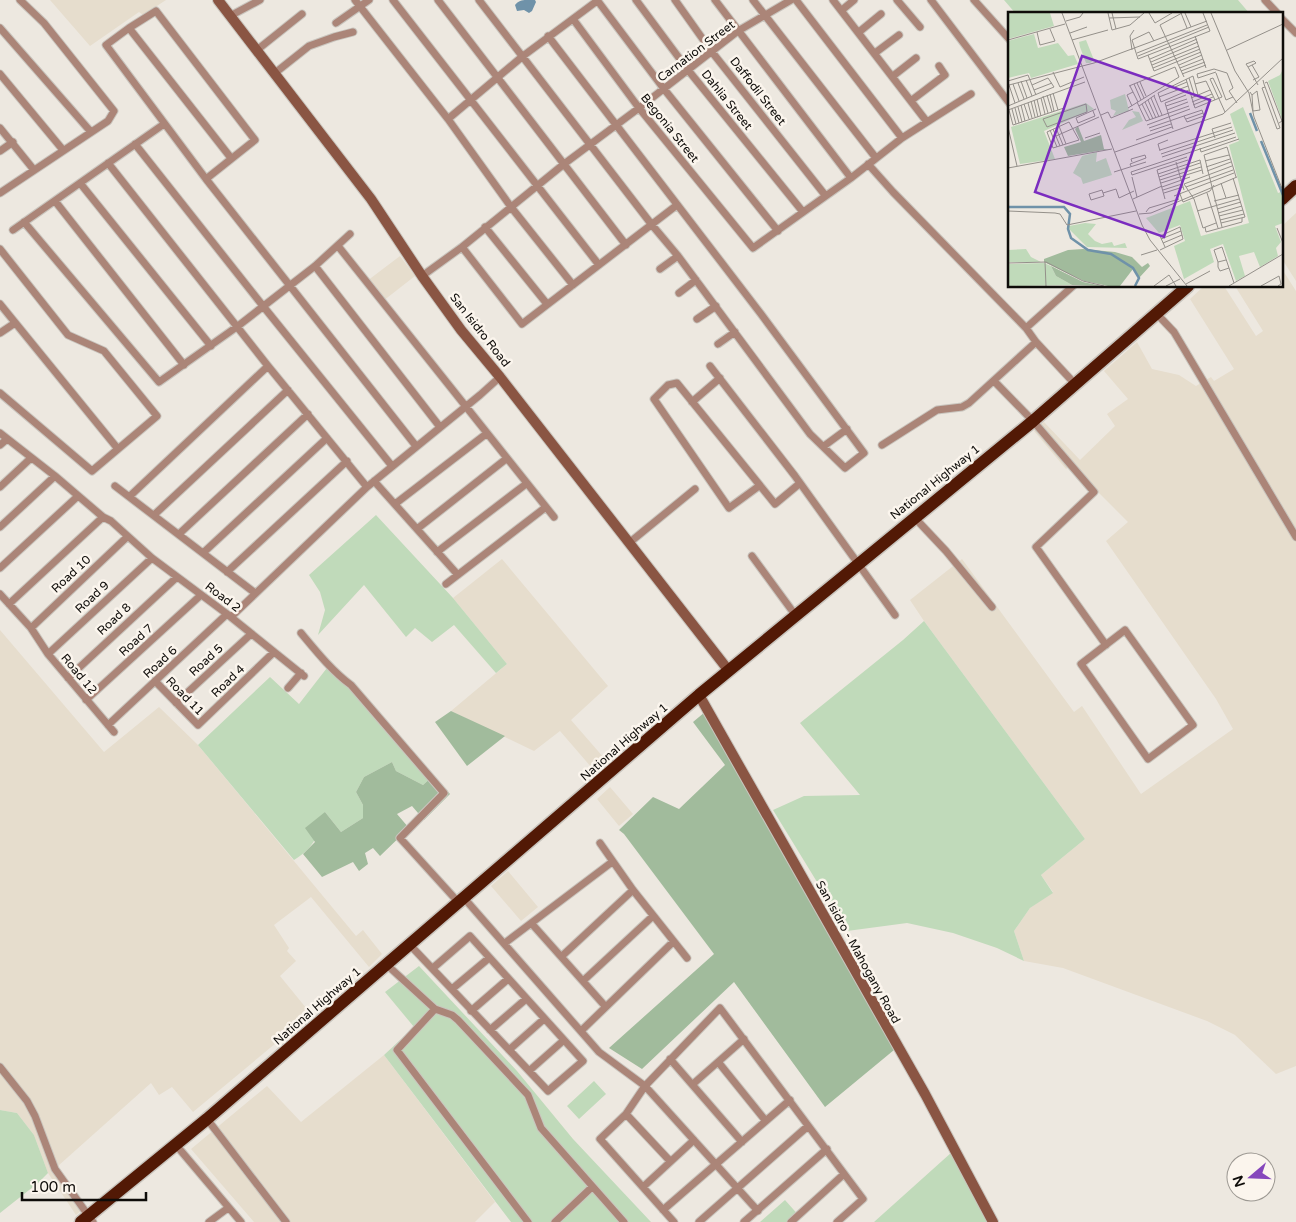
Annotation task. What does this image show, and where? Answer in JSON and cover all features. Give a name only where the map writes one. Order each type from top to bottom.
[{"type":"highway","points":[[1284,197],[1296,186]]},
{"type":"highway","name":"National Highway 1","points":[[88,1220],[462,901],[699,695],[1032,421],[1186,288]]},
{"type":"street","points":[[0,193],[108,121],[114,111],[44,23],[20,0]]},
{"type":"street","name":"San Isidro Road","points":[[218,0],[371,199],[422,276],[461,330],[500,377],[729,671]]},
{"type":"street","points":[[230,16],[260,0]]},
{"type":"street","points":[[336,23],[358,3],[369,0]]},
{"type":"street","points":[[393,0],[599,264]]},
{"type":"street","points":[[438,0],[626,245]]},
{"type":"street","points":[[479,0],[652,225],[678,256],[810,434],[845,468],[864,453],[761,314],[548,36]]},
{"type":"street","points":[[448,119],[548,36],[597,0],[664,89],[778,231],[902,138],[971,94]]},
{"type":"street","name":"Dahlia Street","points":[[636,0],[688,70],[803,212]]},
{"type":"street","name":"Daffodil Street","points":[[675,0],[712,52],[825,195]]},
{"type":"street","points":[[715,0],[851,178]]},
{"type":"street","points":[[754,0],[876,158]]},
{"type":"street","name":"Carnation Street","points":[[422,276],[462,247],[564,164],[738,31],[791,0]]},
{"type":"street","points":[[796,0],[902,138]]},
{"type":"street","points":[[833,0],[912,100],[927,122]]},
{"type":"street","points":[[842,10],[854,0]]},
{"type":"street","points":[[897,0],[920,27]]},
{"type":"street","points":[[931,0],[1007,95]]},
{"type":"street","points":[[974,0],[1008,38]]},
{"type":"street","points":[[1265,0],[1276,12]]},
{"type":"street","points":[[358,3],[448,119],[512,207],[573,284]]},
{"type":"street","points":[[206,179],[255,140],[156,11],[128,28],[106,45],[206,179],[416,446]]},
{"type":"street","points":[[257,50],[302,14]]},
{"type":"street","points":[[858,32],[881,14]]},
{"type":"street","name":"Begonia Street","points":[[572,19],[639,108],[753,248],[778,231]]},
{"type":"street","points":[[1284,21],[1296,34]]},
{"type":"street","points":[[0,28],[91,132]]},
{"type":"street","points":[[128,28],[232,158]]},
{"type":"street","points":[[275,73],[310,46],[353,32]]},
{"type":"street","points":[[875,53],[899,35]]},
{"type":"street","points":[[893,76],[916,58]]},
{"type":"street","points":[[912,100],[945,75],[939,66]]},
{"type":"street","points":[[0,74],[63,150]]},
{"type":"street","points":[[13,230],[164,124]]},
{"type":"street","points":[[0,128],[34,170]]},
{"type":"street","points":[[0,151],[13,142]]},
{"type":"street","points":[[135,144],[392,466]]},
{"type":"street","points":[[108,163],[268,366],[367,486]]},
{"type":"street","points":[[868,164],[1026,328],[1036,342],[1075,384]]},
{"type":"street","points":[[80,183],[211,346]]},
{"type":"street","points":[[55,201],[184,365]]},
{"type":"street","points":[[462,247],[522,324],[677,206]]},
{"type":"street","points":[[24,222],[159,382],[238,326],[315,266],[350,234]]},
{"type":"street","points":[[486,227],[547,304]]},
{"type":"street","points":[[338,246],[554,517]]},
{"type":"street","points":[[0,249],[68,335],[104,352],[157,416],[92,471],[0,393]]},
{"type":"street","points":[[660,269],[678,256]]},
{"type":"street","points":[[315,266],[440,427]]},
{"type":"street","points":[[678,294],[696,280]]},
{"type":"street","points":[[1026,328],[1071,288]]},
{"type":"street","points":[[0,304],[118,449]]},
{"type":"street","points":[[697,319],[716,306]]},
{"type":"street","points":[[1156,313],[1174,332],[1296,537]]},
{"type":"street","points":[[0,333],[15,323]]},
{"type":"street","points":[[718,344],[735,332]]},
{"type":"street","points":[[882,445],[937,410],[969,403],[1036,342]]},
{"type":"street","points":[[130,496],[268,366]]},
{"type":"street","points":[[710,366],[895,615]]},
{"type":"street","name":"Road 6","points":[[108,725],[242,606],[367,486],[500,377]]},
{"type":"street","points":[[692,402],[720,378]]},
{"type":"street","points":[[994,381],[1094,492],[1036,547],[1106,645]]},
{"type":"street","points":[[759,486],[729,508],[654,398],[668,385],[676,384],[775,504],[799,484]]},
{"type":"street","points":[[154,514],[288,390]]},
{"type":"street","points":[[179,534],[308,414]]},
{"type":"street","points":[[824,446],[847,429]]},
{"type":"street","name":"Road 2","points":[[0,434],[55,476],[103,517],[111,521],[152,558],[229,616],[302,675],[288,688]]},
{"type":"street","points":[[395,504],[486,434]]},
{"type":"street","points":[[203,554],[327,438]]},
{"type":"street","points":[[0,445],[7,439]]},
{"type":"street","points":[[0,486],[31,458]]},
{"type":"street","points":[[417,529],[506,459]]},
{"type":"street","points":[[227,572],[346,461]]},
{"type":"street","points":[[0,527],[55,476]]},
{"type":"street","points":[[374,480],[458,576]]},
{"type":"street","points":[[437,552],[526,484]]},
{"type":"street","points":[[115,486],[154,514],[255,594]]},
{"type":"street","points":[[629,543],[695,490]]},
{"type":"street","points":[[0,568],[78,496]]},
{"type":"street","points":[[446,584],[546,507]]},
{"type":"street","points":[[9,604],[103,517]]},
{"type":"street","points":[[914,518],[946,551],[992,607]]},
{"type":"street","name":"Road 10","points":[[30,628],[127,537]]},
{"type":"street","points":[[752,556],[796,616]]},
{"type":"street","name":"Road 9","points":[[48,654],[152,558]]},
{"type":"street","name":"Road 8","points":[[68,678],[177,576]]},
{"type":"street","name":"Road 12","points":[[0,594],[114,732]]},
{"type":"street","name":"Road 7","points":[[86,700],[201,595]]},
{"type":"street","points":[[1125,630],[1194,725],[1148,759],[1081,664],[1106,645],[1125,630]]},
{"type":"street","points":[[301,633],[314,649],[351,685],[444,793],[400,838],[505,943],[599,1052],[645,1086],[758,1210]]},
{"type":"street","name":"Road 5","points":[[176,703],[250,634]]},
{"type":"street","name":"Road 4","points":[[198,725],[274,652]]},
{"type":"street","name":"Road 11","points":[[156,682],[198,725]]},
{"type":"street","name":"San Isidro - Mahogany Road","points":[[699,695],[925,1094],[993,1222]]},
{"type":"street","points":[[600,844],[633,890],[687,958]]},
{"type":"street","points":[[505,943],[612,862]]},
{"type":"street","points":[[562,956],[633,890]]},
{"type":"street","points":[[584,980],[653,916]]},
{"type":"street","points":[[532,924],[584,980],[605,1006]]},
{"type":"street","points":[[410,945],[548,1091],[583,1061],[470,936],[433,968]]},
{"type":"street","points":[[582,1030],[673,942]]},
{"type":"street","points":[[452,989],[489,958]]},
{"type":"street","points":[[387,965],[435,1009],[452,1015],[458,1020],[528,1094],[540,1128],[624,1222]]},
{"type":"street","points":[[472,1010],[508,979]]},
{"type":"street","points":[[490,1030],[526,999]]},
{"type":"street","points":[[674,1222],[600,1139],[626,1114],[645,1086],[720,1008],[863,1199],[837,1222]]},
{"type":"street","points":[[435,1009],[397,1050],[528,1222]]},
{"type":"street","points":[[509,1050],[544,1019]]},
{"type":"street","points":[[693,1084],[744,1039]]},
{"type":"street","points":[[529,1071],[564,1040]]},
{"type":"street","points":[[670,1059],[742,1142]]},
{"type":"street","points":[[719,1063],[765,1120]]},
{"type":"street","points":[[0,1066],[27,1101],[35,1116],[55,1169],[88,1220]]},
{"type":"street","points":[[663,1210],[790,1100]]},
{"type":"street","points":[[626,1114],[670,1161]]},
{"type":"street","points":[[207,1119],[286,1222]]},
{"type":"street","points":[[699,1222],[808,1126]]},
{"type":"street","points":[[643,1187],[694,1140]]},
{"type":"street","points":[[176,1145],[241,1222]]},
{"type":"street","points":[[744,1222],[827,1149]]},
{"type":"street","points":[[791,1222],[844,1174]]},
{"type":"street","points":[[555,1222],[592,1188]]},
{"type":"street","points":[[209,1222],[228,1208]]},
{"type":"shaded area","points":[[50,0],[166,0],[143,15],[139,12],[90,46]]},
{"type":"shaded area","points":[[1296,213],[1296,281],[1284,262],[1284,224]]},
{"type":"shaded area","points":[[400,256],[415,276],[383,301],[367,281]]},
{"type":"shaded area","points":[[1284,272],[1296,291],[1296,1066],[1276,1074],[1235,1035],[1207,1021],[1063,968],[1024,961],[1014,931],[1030,908],[1053,892],[1041,875],[1085,839],[910,600],[962,559],[1074,712],[1082,706],[1141,794],[1233,729],[1216,699],[1106,541],[1128,522],[1071,465],[1066,469],[1034,431],[1044,422],[1080,460],[1115,426],[1107,414],[1128,399],[1104,371],[1137,342],[1152,369],[1179,375],[1196,386],[1211,377],[1214,381],[1234,369],[1190,299],[1202,288],[1225,288],[1256,336],[1263,331],[1236,288],[1284,288]]},
{"type":"shaded area","points":[[502,559],[608,686],[571,720],[611,766],[598,775],[560,731],[534,751],[451,711],[507,664],[453,598]]},
{"type":"shaded area","points":[[0,630],[104,752],[159,707],[198,745],[356,936],[363,930],[382,954],[369,967],[311,897],[274,925],[289,948],[287,951],[296,961],[280,976],[311,1014],[193,1112],[172,1087],[159,1095],[151,1083],[58,1166],[86,1207],[76,1215],[48,1173],[34,1135],[17,1113],[0,1110]]},
{"type":"shaded area","points":[[610,787],[633,814],[619,826],[597,799]]},
{"type":"shaded area","points":[[508,871],[538,907],[521,921],[491,886]]},
{"type":"shaded area","points":[[384,1055],[495,1202],[475,1222],[254,1222],[191,1149],[267,1086],[301,1122]]},
{"type":"green space","points":[[1004,0],[1238,0],[1248,12],[1014,12]]},
{"type":"green space","points":[[376,515],[453,598],[507,664],[496,673],[454,625],[432,642],[415,628],[406,637],[364,585],[318,635],[325,610],[320,592],[309,575]]},
{"type":"green space","points":[[924,621],[1085,839],[1041,875],[1053,893],[1030,908],[1014,931],[1024,961],[997,948],[953,933],[907,923],[847,931],[773,810],[804,796],[860,795],[800,723]]},
{"type":"green space","points":[[330,664],[433,776],[423,785],[396,771],[392,762],[364,777],[356,792],[363,805],[363,818],[341,832],[325,812],[315,840],[307,850],[294,860],[198,745],[270,677],[299,704]]},
{"type":"green space","points":[[451,711],[505,736],[467,766],[435,722]]},
{"type":"green space","points":[[705,712],[894,1050],[825,1107],[734,982],[642,1069],[609,1048],[714,954],[624,834],[619,830],[653,797],[679,809],[725,765],[693,722]]},
{"type":"green space","points":[[392,762],[396,771],[423,785],[433,776],[450,794],[424,820],[412,806],[397,814],[409,828],[380,856],[373,848],[365,853],[368,864],[359,871],[353,862],[322,877],[303,854],[315,842],[305,828],[325,812],[341,832],[363,818],[363,805],[356,792],[364,777]]},
{"type":"green space","points":[[419,966],[517,1071],[573,1139],[651,1222],[511,1222],[384,1055],[414,1027],[385,992]]},
{"type":"green space","points":[[594,1081],[606,1094],[579,1119],[567,1106]]},
{"type":"green space","points":[[0,1110],[17,1113],[34,1135],[48,1173],[0,1213]]},
{"type":"green space","points":[[952,1152],[988,1222],[874,1222]]},
{"type":"green space","points":[[785,1200],[801,1218],[796,1222],[760,1222]]},
{"type":"water","points":[[535,0],[532,11],[529,13],[524,10],[517,11],[515,5],[520,1]]}]
